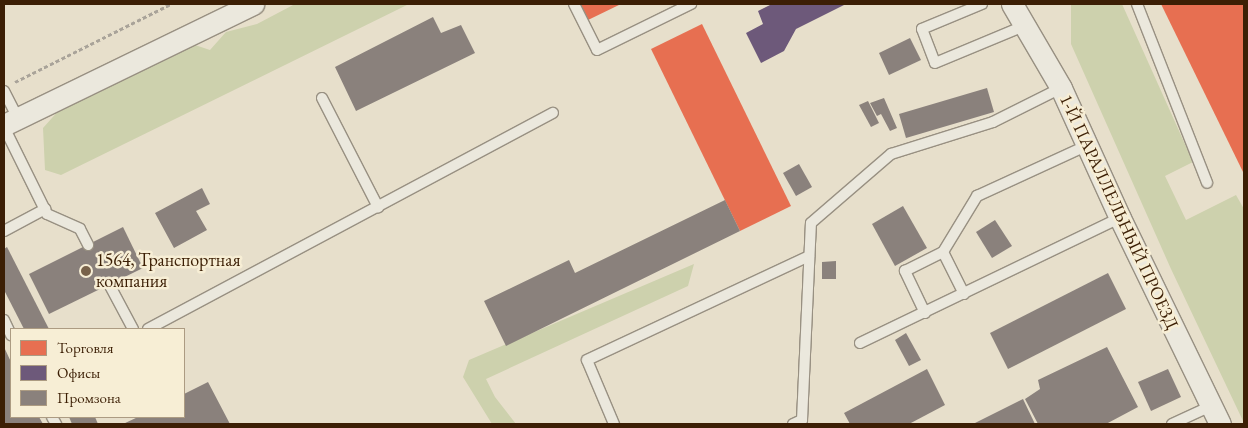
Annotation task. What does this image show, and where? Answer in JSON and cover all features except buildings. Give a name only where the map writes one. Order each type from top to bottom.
[{"type":"street","points":[[8,124],[253,4]]},
{"type":"street","name":"1-Й ПАРАЛЛЕЛЬНЫЙ ПРОЕЗД","points":[[1012,4],[1061,88],[1120,218],[1216,415]]},
{"type":"lane","points":[[574,4],[597,50],[691,4]]},
{"type":"lane","points":[[982,4],[922,29],[935,63],[1024,26]]},
{"type":"lane","points":[[1137,4],[1207,183]]},
{"type":"lane","points":[[793,424],[802,420],[811,223],[891,154],[993,122],[1061,88]]},
{"type":"lane","points":[[4,91],[8,124],[47,214],[80,229],[88,244]]},
{"type":"lane","points":[[322,98],[378,207]]},
{"type":"lane","points":[[150,328],[553,113]]},
{"type":"lane","points":[[925,313],[905,271],[943,252],[977,196],[1088,145]]},
{"type":"lane","points":[[4,231],[45,209]]},
{"type":"lane","points":[[860,343],[1120,218]]},
{"type":"lane","points":[[943,252],[964,294]]},
{"type":"lane","points":[[614,424],[587,360],[809,256]]},
{"type":"lane","points":[[109,284],[132,328]]},
{"type":"lane","points":[[4,320],[10,333]]},
{"type":"lane","points":[[1172,424],[1216,415]]},
{"type":"path","points":[[12,84],[171,4]]},
{"type":"green space","points":[[295,4],[409,4],[61,175],[45,170],[43,128],[60,109],[192,44],[210,50],[226,32],[257,24]]},
{"type":"green space","points":[[1071,4],[1122,4],[1193,162],[1165,176],[1186,220],[1236,195],[1244,209],[1244,423],[1171,269],[1071,44]]},
{"type":"green space","points":[[694,264],[688,286],[486,379],[495,397],[516,424],[492,424],[463,377],[469,360]]},
{"type":"place","name":"1564, Транспортная компания","points":[[86,271]]}]
